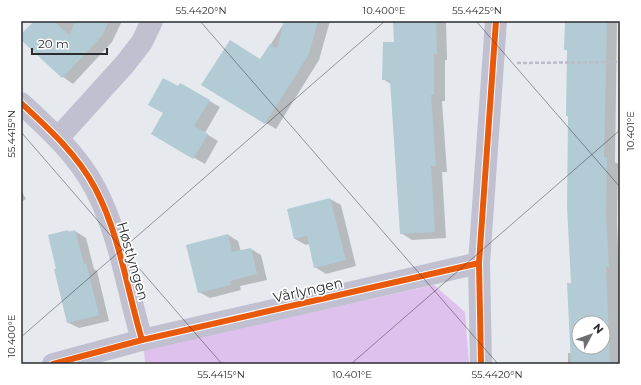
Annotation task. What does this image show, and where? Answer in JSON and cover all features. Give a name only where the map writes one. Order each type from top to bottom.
[{"type":"street","points":[[58,138],[125,64],[142,42],[152,21]]},
{"type":"street","points":[[480,364],[479,263],[496,21]]},
{"type":"street","name":"Høstlyngen","points":[[21,102],[58,138],[77,161],[95,188],[110,223],[142,340]]},
{"type":"street","name":"Vårlyngen","points":[[142,340],[479,263]]},
{"type":"street","points":[[53,364],[142,340]]},
{"type":"path","points":[[493,64],[620,62]]},
{"type":"shaded area","points":[[434,285],[465,312],[469,364],[145,364],[144,350]]},
{"type":"building","points":[[34,21],[54,21],[69,35],[76,21],[109,21],[102,36],[62,78],[21,40],[21,34]]},
{"type":"building","points":[[284,21],[318,21],[309,54],[265,124],[201,85],[230,40],[260,59],[270,44],[277,49]]},
{"type":"building","points":[[393,21],[436,21],[437,54],[434,54],[434,95],[431,95],[436,166],[431,166],[435,232],[400,234],[390,80],[382,80],[383,42],[394,42]]},
{"type":"building","points":[[565,21],[607,21],[604,157],[607,157],[606,216],[609,267],[606,267],[608,315],[571,315],[571,355],[610,355],[610,363],[605,364],[571,364],[567,283],[571,283],[567,207],[567,50],[564,50]]},
{"type":"building","points":[[163,78],[178,86],[180,83],[210,100],[194,126],[208,134],[193,159],[151,134],[163,113],[148,105]]},
{"type":"building","points":[[330,198],[346,260],[314,268],[307,236],[294,239],[287,209]]},
{"type":"building","points":[[68,230],[68,232],[75,230],[84,264],[86,263],[99,315],[67,323],[54,269],[56,269],[48,235]]},
{"type":"building","points":[[228,234],[232,252],[251,248],[257,274],[230,281],[231,285],[198,293],[186,245]]},
{"type":"cycle path","points":[[481,364],[479,263],[496,21]]},
{"type":"cycle path","points":[[21,103],[52,132],[71,153],[80,164],[95,188],[104,206],[117,244],[142,340],[53,364]]},
{"type":"cycle path","points":[[142,340],[479,263]]}]
